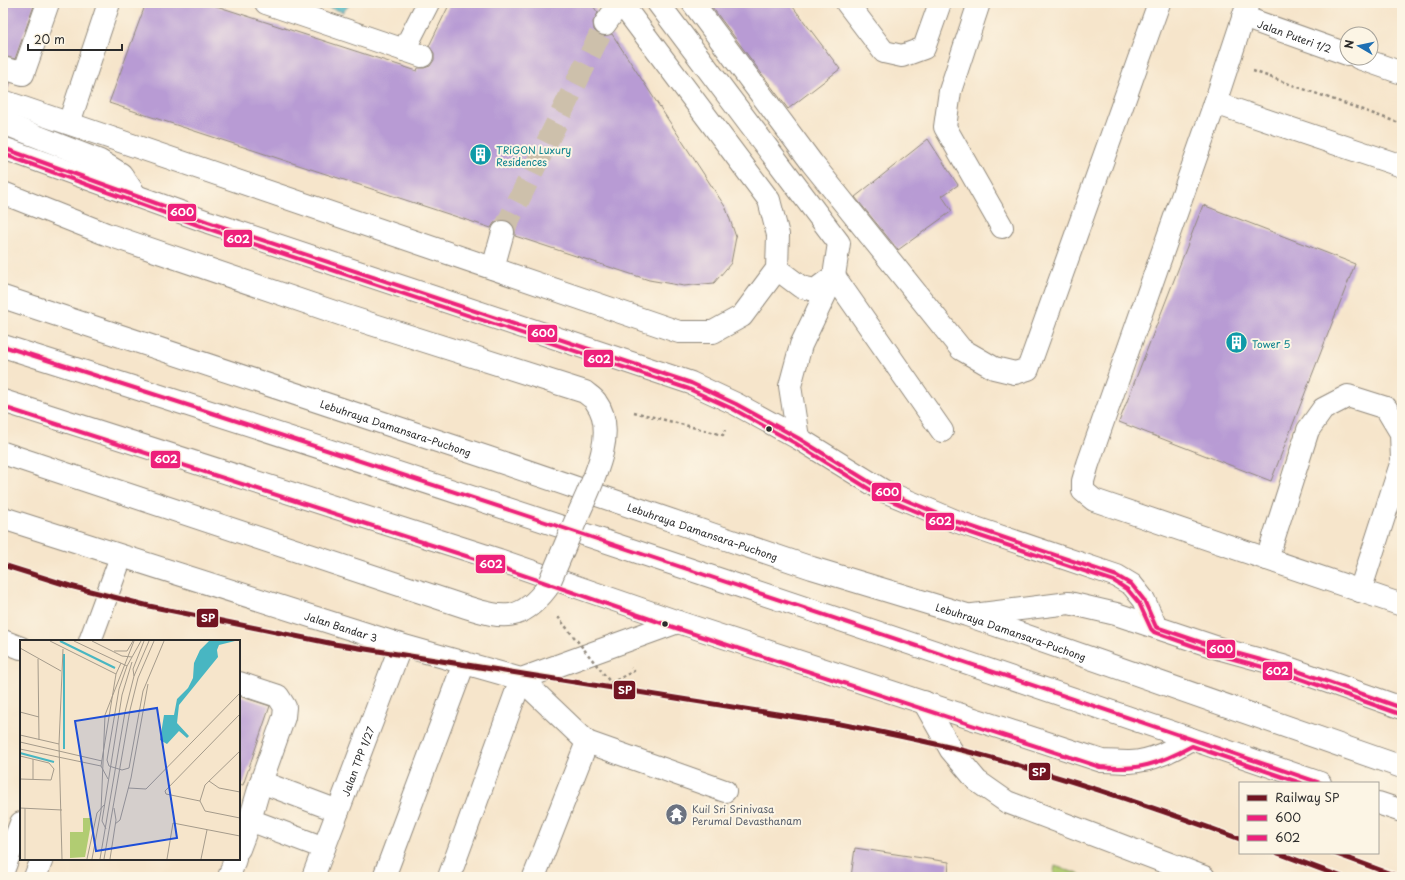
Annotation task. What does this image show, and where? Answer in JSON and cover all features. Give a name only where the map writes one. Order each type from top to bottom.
[{"type":"main road","points":[[3,68],[23,74],[48,3]]},
{"type":"main road","points":[[69,123],[109,3]]},
{"type":"main road","points":[[266,3],[413,53],[428,3]]},
{"type":"main road","points":[[3,101],[678,332],[713,332],[742,316],[777,269],[778,235],[769,200],[620,3],[605,24]]},
{"type":"main road","points":[[658,3],[839,243],[834,276],[801,346],[790,386],[798,438]]},
{"type":"main road","points":[[693,3],[812,163],[961,349],[994,368],[1015,374],[1028,369],[1159,3]]},
{"type":"main road","points":[[847,3],[884,52],[902,56],[924,48],[940,3]]},
{"type":"main road","points":[[979,3],[950,91],[945,127],[1002,227]]},
{"type":"main road","points":[[1245,10],[1215,103],[1082,481],[1083,491],[1094,500],[1402,605]]},
{"type":"main road","name":"Jalan Puteri 1/2","points":[[1245,10],[1339,51]]},
{"type":"main road","points":[[1379,65],[1402,73]]},
{"type":"main road","points":[[1215,103],[1402,166]]},
{"type":"main road","points":[[3,123],[100,160],[121,174],[136,196]]},
{"type":"main road","points":[[3,148],[208,222],[691,383],[736,404],[798,438],[884,491],[958,522],[1117,576],[1132,585],[1144,600],[1156,627]]},
{"type":"main road","points":[[3,193],[106,234],[329,310],[585,392],[596,402],[602,414],[604,427],[604,444],[599,467],[547,588],[536,602],[523,611],[507,615],[492,615],[466,607],[3,453]]},
{"type":"main road","points":[[493,268],[503,232]]},
{"type":"main road","points":[[777,269],[801,287],[815,290],[834,276]]},
{"type":"main road","points":[[834,276],[942,431]]},
{"type":"main road","name":"Lebuhraya Damansara–Puchong","points":[[3,296],[489,458],[812,568],[967,615],[1402,767]]},
{"type":"main road","points":[[3,346],[177,401],[699,572],[1034,684],[1317,782]]},
{"type":"main road","points":[[1267,559],[1308,430],[1323,409],[1348,396],[1386,408],[1401,433],[1402,461],[1360,590]]},
{"type":"main road","points":[[3,401],[499,560],[678,622],[1102,761],[1131,762],[1153,758],[1170,751],[1191,739]]},
{"type":"main road","name":"Jalan Bandar 3","points":[[3,518],[121,557],[401,645],[521,679]]},
{"type":"main road","points":[[90,640],[121,557]]},
{"type":"main road","points":[[967,615],[1069,602],[1116,614],[1221,649],[1283,666],[1402,708]]},
{"type":"main road","points":[[521,679],[678,622]]},
{"type":"main road","points":[[3,641],[20,648]]},
{"type":"main road","name":"Jalan TPP 1/27","points":[[313,877],[401,645]]},
{"type":"main road","points":[[384,877],[464,663]]},
{"type":"main road","points":[[521,679],[587,742],[726,791]]},
{"type":"main road","points":[[449,877],[521,679]]},
{"type":"main road","points":[[240,683],[278,696],[285,707],[284,717],[240,846]]},
{"type":"main road","points":[[924,702],[951,750],[977,780],[1007,802],[1204,877]]},
{"type":"main road","points":[[534,877],[587,742]]},
{"type":"main road","points":[[261,782],[338,811]]},
{"type":"main road","points":[[1379,803],[1402,811]]},
{"type":"main road","points":[[250,820],[324,848]]},
{"type":"main road","points":[[3,871],[20,826]]},
{"type":"main road","points":[[35,877],[42,860]]},
{"type":"main road","points":[[229,877],[235,860]]},
{"type":"path","points":[[1228,62],[1402,124]]},
{"type":"path","points":[[634,412],[723,435]]},
{"type":"path","points":[[612,683],[634,671]]},
{"type":"green space","points":[[1055,866],[1087,877],[1053,877]]},
{"type":"water","points":[[314,3],[351,3],[343,12]]},
{"type":"building","points":[[3,3],[35,3],[15,59],[3,56]]},
{"type":"building","name":"TRiGON Luxury Residences","points":[[146,3],[207,3],[417,71],[418,68],[430,66],[434,60],[434,53],[429,46],[450,3],[591,3],[598,13],[593,22],[594,30],[603,36],[612,34],[726,208],[736,237],[731,263],[714,283],[684,286],[649,280],[515,236],[515,229],[512,223],[507,220],[500,220],[494,223],[491,228],[109,103]]},
{"type":"building","points":[[709,3],[790,3],[840,69],[788,109]]},
{"type":"building","points":[[3,81],[10,83],[8,89],[3,89]]},
{"type":"building","points":[[928,139],[958,185],[942,196],[952,211],[898,250],[855,197]]},
{"type":"building","name":"Tower 5","points":[[1203,205],[1355,264],[1271,481],[1119,422]]},
{"type":"building","points":[[240,696],[270,706],[243,785],[240,784]]},
{"type":"building","points":[[855,848],[949,862],[948,877],[851,877]]},
{"type":"tunnel","points":[[503,232],[605,24]]},
{"type":"rail line","name":"SP","points":[[3,565],[70,586],[149,606],[334,644],[840,724],[926,742],[1010,763],[1076,783],[1142,804],[1239,839]]},
{"type":"rail line","name":"SP","points":[[1281,854],[1342,877]]},
{"type":"rail line","name":"SP","points":[[1337,854],[1399,877]]},
{"type":"transit line","name":"600","points":[[3,148],[208,222],[691,383],[736,404],[798,438],[884,491],[958,522],[1117,576],[1132,585],[1144,600],[1156,627],[1221,649],[1283,666],[1402,708]]},
{"type":"transit line","name":"602","points":[[3,154],[206,228],[689,389],[733,409],[795,443],[882,497],[956,528],[1114,581],[1128,590],[1139,603],[1151,629],[1154,632],[1219,655],[1281,672],[1400,714]]},
{"type":"transit line","name":"600","points":[[3,346],[333,452],[663,561],[1317,782]]},
{"type":"transit line","name":"602","points":[[3,407],[497,566],[676,628],[1100,767],[1126,768],[1148,765],[1158,762],[1192,746],[1298,782]]},
{"type":"place","name":"TRiGON Luxury Residences","points":[[480,155]]},
{"type":"place","name":"Tower 5","points":[[1237,343]]},
{"type":"place","name":"Kuil Sri Srinivasa Perumal Devasthanam","points":[[677,814]]}]
